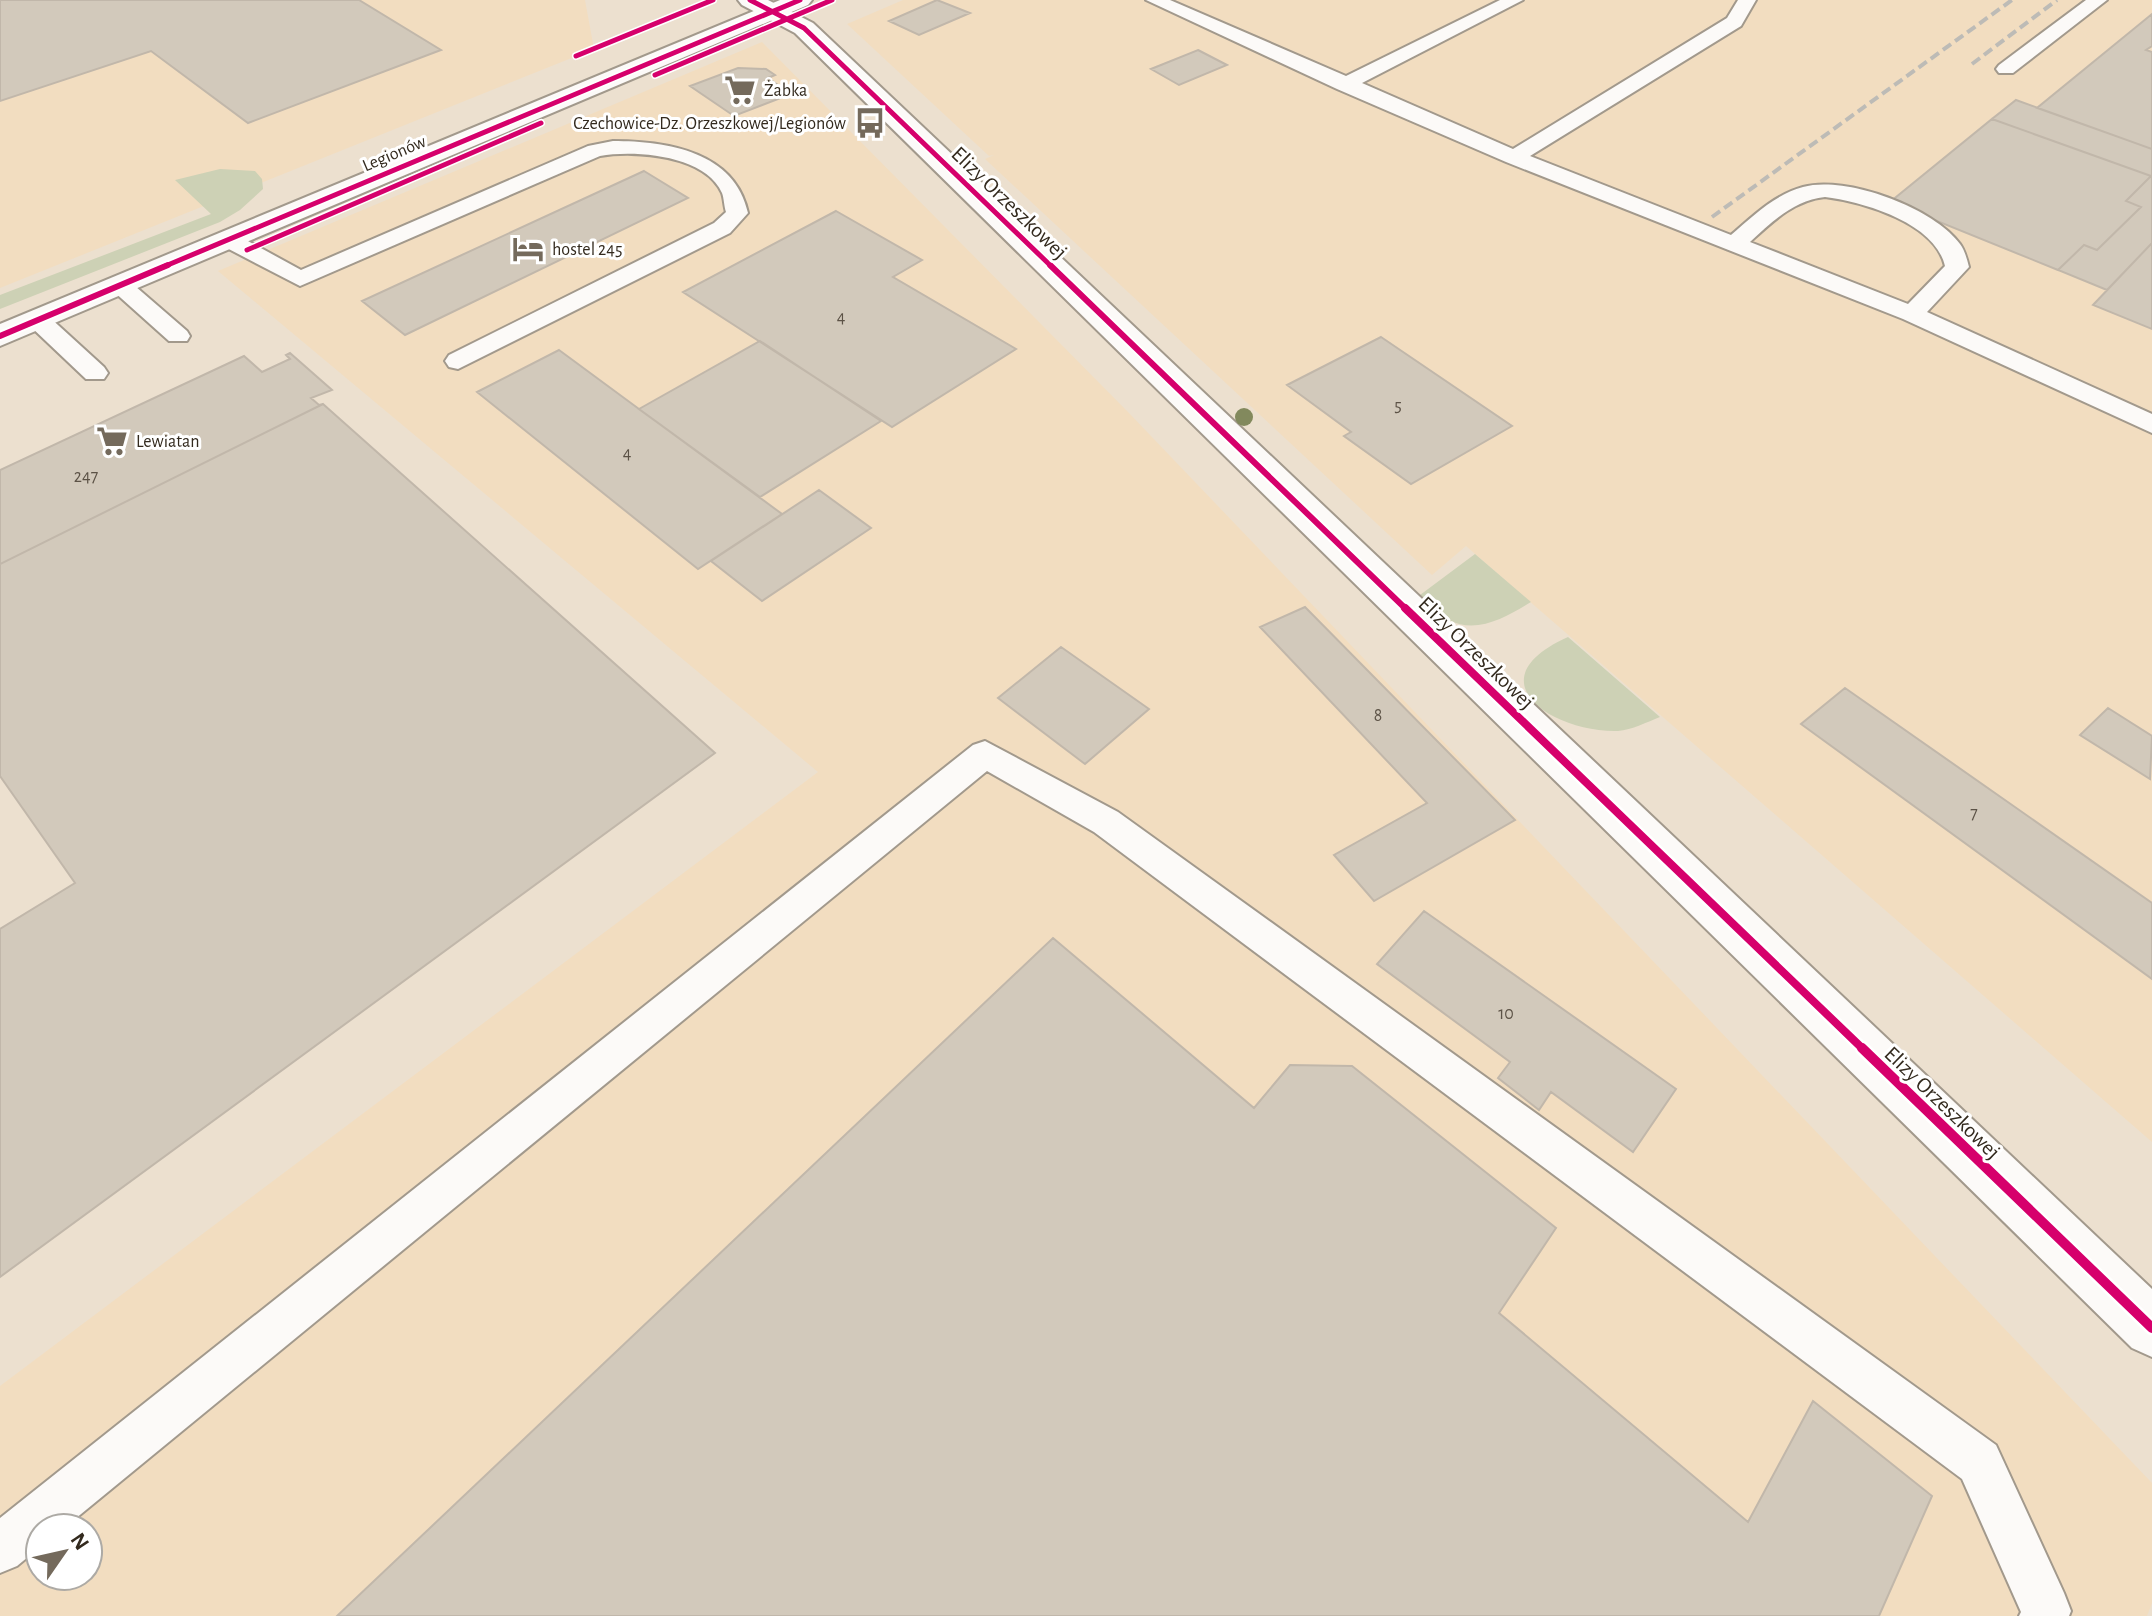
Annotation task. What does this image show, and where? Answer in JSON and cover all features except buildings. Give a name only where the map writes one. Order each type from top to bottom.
[{"type":"street","name":"Legionów","points":[[0,336],[773,4]]},
{"type":"street","name":"Elizy Orzeszkowej","points":[[773,4],[804,28],[2152,1328]]},
{"type":"lane","points":[[1155,0],[1514,157],[1912,314],[2152,424]]},
{"type":"lane","points":[[1344,85],[1514,0]]},
{"type":"lane","points":[[1514,157],[1734,22],[1747,0]]},
{"type":"lane","points":[[2006,69],[2098,0]]},
{"type":"lane","points":[[229,240],[300,279],[595,150],[616,145],[661,149],[689,159],[728,184],[737,200],[737,213],[722,228],[458,361]]},
{"type":"lane","points":[[1734,244],[1790,199],[1811,191],[1844,193],[1885,206],[1930,227],[1952,247],[1957,267],[1912,314]]},
{"type":"lane","points":[[120,285],[178,336]]},
{"type":"lane","points":[[38,320],[95,373]]},
{"type":"lane","points":[[0,1549],[985,754],[1106,822],[1979,1462],[2046,1611],[2044,1616]]},
{"type":"shaded area","points":[[0,0],[585,0],[594,49],[0,288]]},
{"type":"shaded area","points":[[903,0],[2152,0],[2152,1142],[1466,546],[1432,575],[985,159],[994,155],[989,156],[847,24]]},
{"type":"shaded area","points":[[762,42],[1129,413],[2152,1483],[2152,1603],[2147,1616],[0,1616],[0,1386],[818,772],[218,271]]},
{"type":"green space","points":[[220,169],[255,171],[262,179],[263,189],[240,210],[220,222],[0,309],[0,295],[211,214],[175,180]]},
{"type":"green space","points":[[1475,554],[1531,602],[1492,622],[1470,625],[1445,618],[1420,595]]},
{"type":"green space","points":[[1568,637],[1660,717],[1618,731],[1593,729],[1569,723],[1548,713],[1533,701],[1524,686],[1526,670],[1540,653]]},
{"type":"railway","points":[[1712,217],[2012,0]]},
{"type":"railway","points":[[1972,64],[2057,0]]},
{"type":"cycle path","points":[[576,56],[713,0]]},
{"type":"cycle path","points":[[750,0],[804,28],[2152,1328]]},
{"type":"cycle path","points":[[0,336],[800,0]]},
{"type":"cycle path","points":[[655,75],[832,0]]},
{"type":"cycle path","points":[[247,250],[541,123]]},
{"type":"place","name":"Żabka","points":[[740,90]]},
{"type":"place","name":"Czechowice-Dz. Orzeszkowej/Legionów","points":[[870,123]]},
{"type":"place","name":"hostel 245","points":[[528,249]]},
{"type":"place","name":"Lewiatan","points":[[112,441]]}]
